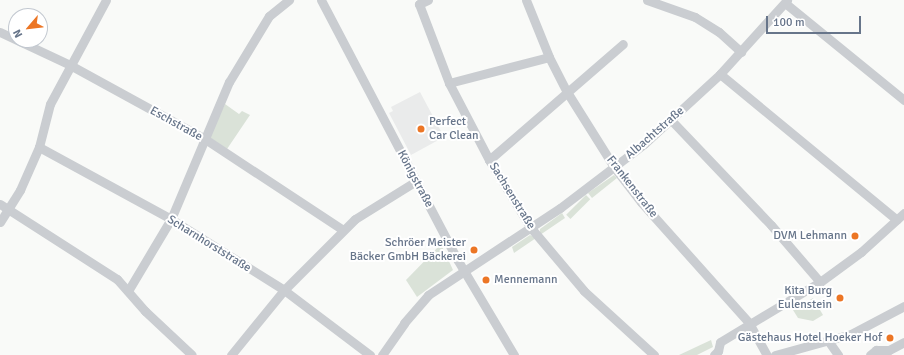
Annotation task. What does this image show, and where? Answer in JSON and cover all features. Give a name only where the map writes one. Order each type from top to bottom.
[{"type":"street","points":[[0,222],[39,148],[50,104],[106,0]]},
{"type":"street","points":[[128,291],[172,219],[229,82],[248,48],[269,16],[289,0]]},
{"type":"street","name":"Königstraße","points":[[321,0],[465,273],[514,355]]},
{"type":"street","name":"Sachsenstraße","points":[[428,0],[419,4],[449,83],[489,160],[531,228],[584,291],[652,353]]},
{"type":"street","name":"Frankenstraße","points":[[526,0],[549,57],[567,92],[614,167],[641,202],[749,323],[768,355]]},
{"type":"street","points":[[647,0],[695,17],[719,32],[741,52]]},
{"type":"street","points":[[786,1],[904,100]]},
{"type":"street","name":"Albachtstraße","points":[[382,355],[404,323],[428,295],[465,273],[531,228],[614,167],[671,120],[720,74],[786,1]]},
{"type":"street","name":"Eschstraße","points":[[0,32],[70,65],[205,140],[343,230]]},
{"type":"street","points":[[489,160],[623,44]]},
{"type":"street","points":[[449,83],[549,57]]},
{"type":"street","points":[[720,74],[897,220]]},
{"type":"street","points":[[671,120],[771,224],[820,282]]},
{"type":"street","name":"Scharnhorststraße","points":[[39,148],[172,219],[284,290],[363,353]]},
{"type":"street","points":[[231,355],[284,290],[343,230],[374,206],[416,181]]},
{"type":"street","points":[[0,204],[89,258],[117,279],[160,327],[192,355]]},
{"type":"street","points":[[714,355],[718,351],[720,342],[749,323],[820,282],[861,252],[904,213]]},
{"type":"street","points":[[775,355],[829,342],[851,334],[904,306]]},
{"type":"street","points":[[829,342],[832,353]]},
{"type":"street","points":[[870,355],[876,350],[889,350],[904,342]]},
{"type":"shaded area","points":[[420,92],[444,137],[411,155],[389,113],[393,111],[391,107]]},
{"type":"shaded area","points":[[225,104],[239,114],[242,111],[250,115],[227,149],[209,137]]},
{"type":"shaded area","points":[[614,175],[617,178],[592,198],[588,193]]},
{"type":"shaded area","points":[[586,195],[590,199],[570,219],[566,215]]},
{"type":"shaded area","points":[[562,213],[565,218],[540,235],[540,229]]},
{"type":"shaded area","points":[[530,235],[536,238],[514,253],[512,247]]},
{"type":"shaded area","points":[[441,244],[453,270],[417,297],[406,280]]},
{"type":"shaded area","points":[[813,298],[823,315],[813,321],[798,318],[793,310]]},
{"type":"shaded area","points":[[711,340],[713,347],[697,355],[679,355]]},
{"type":"place","name":"Perfect Car Clean","points":[[421,129]]},
{"type":"place","name":"DVM Lehmann","points":[[855,236]]},
{"type":"place","name":"Schröer Meister Bäcker GmbH Bäckerei","points":[[474,250]]},
{"type":"place","name":"Mennemann","points":[[486,280]]},
{"type":"place","name":"Kita Burg Eulenstein","points":[[840,298]]},
{"type":"place","name":"Gästehaus Hotel Hoeker Hof","points":[[890,338]]}]
